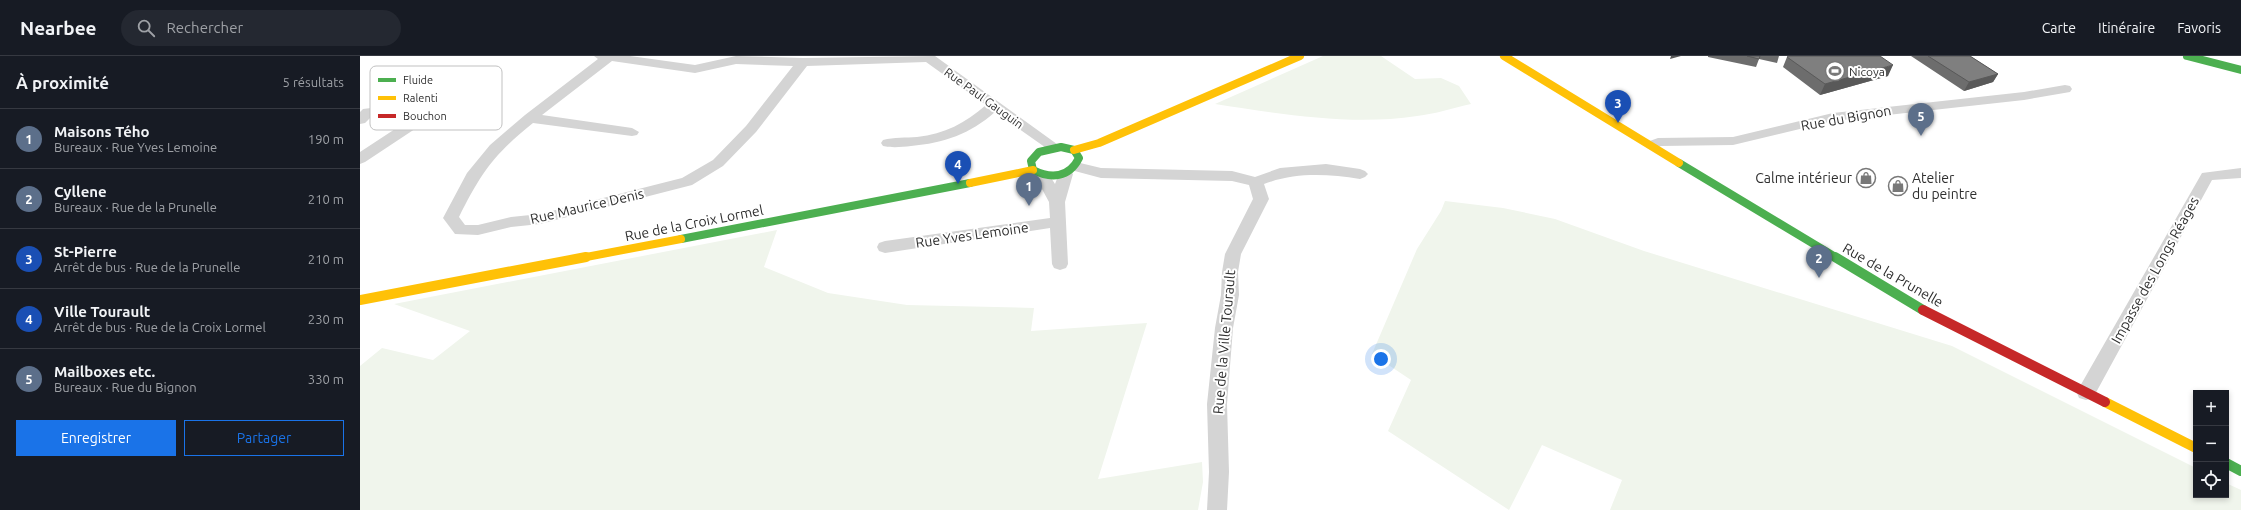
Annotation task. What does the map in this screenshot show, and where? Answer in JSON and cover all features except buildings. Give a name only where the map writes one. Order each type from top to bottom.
[{"type":"main road","points":[[1038,173],[1031,166],[1034,156],[1039,152],[1054,147],[1061,147],[1072,164],[1099,144],[1300,56]]},
{"type":"main road","name":"Rue de la Prunelle","points":[[1504,56],[1906,301],[2193,446]]},
{"type":"main road","points":[[2187,56],[2241,70]]},
{"type":"main road","points":[[2218,56],[2241,62]]},
{"type":"main road","name":"Rue de la Croix Lormel","points":[[360,300],[1038,173],[1072,164]]},
{"type":"main road","points":[[2229,465],[2241,471]]},
{"type":"street","name":"Rue Paul Gauguin","points":[[604,57],[695,69],[736,60],[803,62],[929,58],[994,106],[1054,147]]},
{"type":"street","points":[[530,118],[604,57]]},
{"type":"street","name":"Rue Maurice Denis","points":[[530,118],[501,143],[484,160],[476,172],[451,218],[461,230],[478,230],[511,222],[540,219],[687,182],[718,163],[751,129],[803,62]]},
{"type":"street","name":"Rue du Bignon","points":[[1652,145],[1658,142],[1733,141],[1833,118],[2024,96],[2065,89]]},
{"type":"street","points":[[888,143],[917,141],[945,135],[967,128],[994,106]]},
{"type":"street","points":[[360,120],[370,112]]},
{"type":"street","points":[[530,118],[632,132]]},
{"type":"street","points":[[360,159],[404,130]]},
{"type":"street","points":[[1060,264],[1057,202],[1072,164],[1101,173],[1232,176],[1256,182],[1280,173],[1326,169],[1360,174]]},
{"type":"street","points":[[1038,173],[1057,202]]},
{"type":"street","name":"Impasse des Longs Réages","points":[[2086,393],[2207,176],[2241,173]]},
{"type":"street","name":"Rue de la Ville Tourault","points":[[1217,510],[1219,472],[1217,404],[1224,328],[1230,295],[1230,272],[1233,254],[1261,199],[1256,182]]},
{"type":"street","name":"Rue Yves Lemoine","points":[[885,248],[1058,222]]},
{"type":"shaded area","points":[[1323,56],[1381,56],[1415,79],[1441,78],[1459,86],[1471,104],[1424,115],[1367,120],[1316,118],[1215,104]]},
{"type":"shaded area","points":[[1445,201],[1503,208],[1555,219],[1644,251],[1952,346],[2193,466],[2193,498],[2229,498],[2229,484],[2241,490],[2241,510],[1610,510],[1622,480],[1542,445],[1509,510],[1388,431],[1411,380],[1372,354],[1417,249],[1441,211]]},
{"type":"shaded area","points":[[777,230],[764,267],[828,293],[907,305],[1034,308],[1031,331],[1147,323],[1098,479],[1202,462],[1203,482],[1198,510],[360,510],[360,366],[382,348],[433,360],[470,331],[394,304]]},
{"type":"traffic: fast","points":[[2187,56],[2241,70]]},
{"type":"traffic: fast","points":[[1061,147],[1074,150],[1079,158],[1076,165],[1071,170],[1066,173],[1053,176],[1033,170],[1031,161],[1039,152],[1061,147]]},
{"type":"traffic: fast","points":[[1679,163],[1923,310]]},
{"type":"traffic: fast","points":[[681,239],[970,183]]},
{"type":"traffic: fast","points":[[2229,465],[2241,471]]},
{"type":"traffic: slow","points":[[1074,150],[1099,143],[1300,56]]},
{"type":"traffic: slow","points":[[1504,56],[1679,163]]},
{"type":"traffic: slow","points":[[970,183],[1033,170]]},
{"type":"traffic: slow","points":[[360,300],[681,239]]},
{"type":"traffic: slow","points":[[2105,402],[2193,446]]},
{"type":"traffic: jam","points":[[1923,310],[2105,402]]},
{"type":"place","name":"Nicoya","points":[[1835,71]]},
{"type":"place","name":"St-Pierre","points":[[1618,123]]},
{"type":"place","name":"Mailboxes etc.","points":[[1921,136]]},
{"type":"place","name":"Calme intérieur","points":[[1866,178]]},
{"type":"place","name":"Ville Tourault","points":[[958,184]]},
{"type":"place","name":"Atelier du peintre","points":[[1898,186]]},
{"type":"place","name":"Maisons Tého","points":[[1029,206]]},
{"type":"place","name":"Cyllene","points":[[1819,278]]}]
